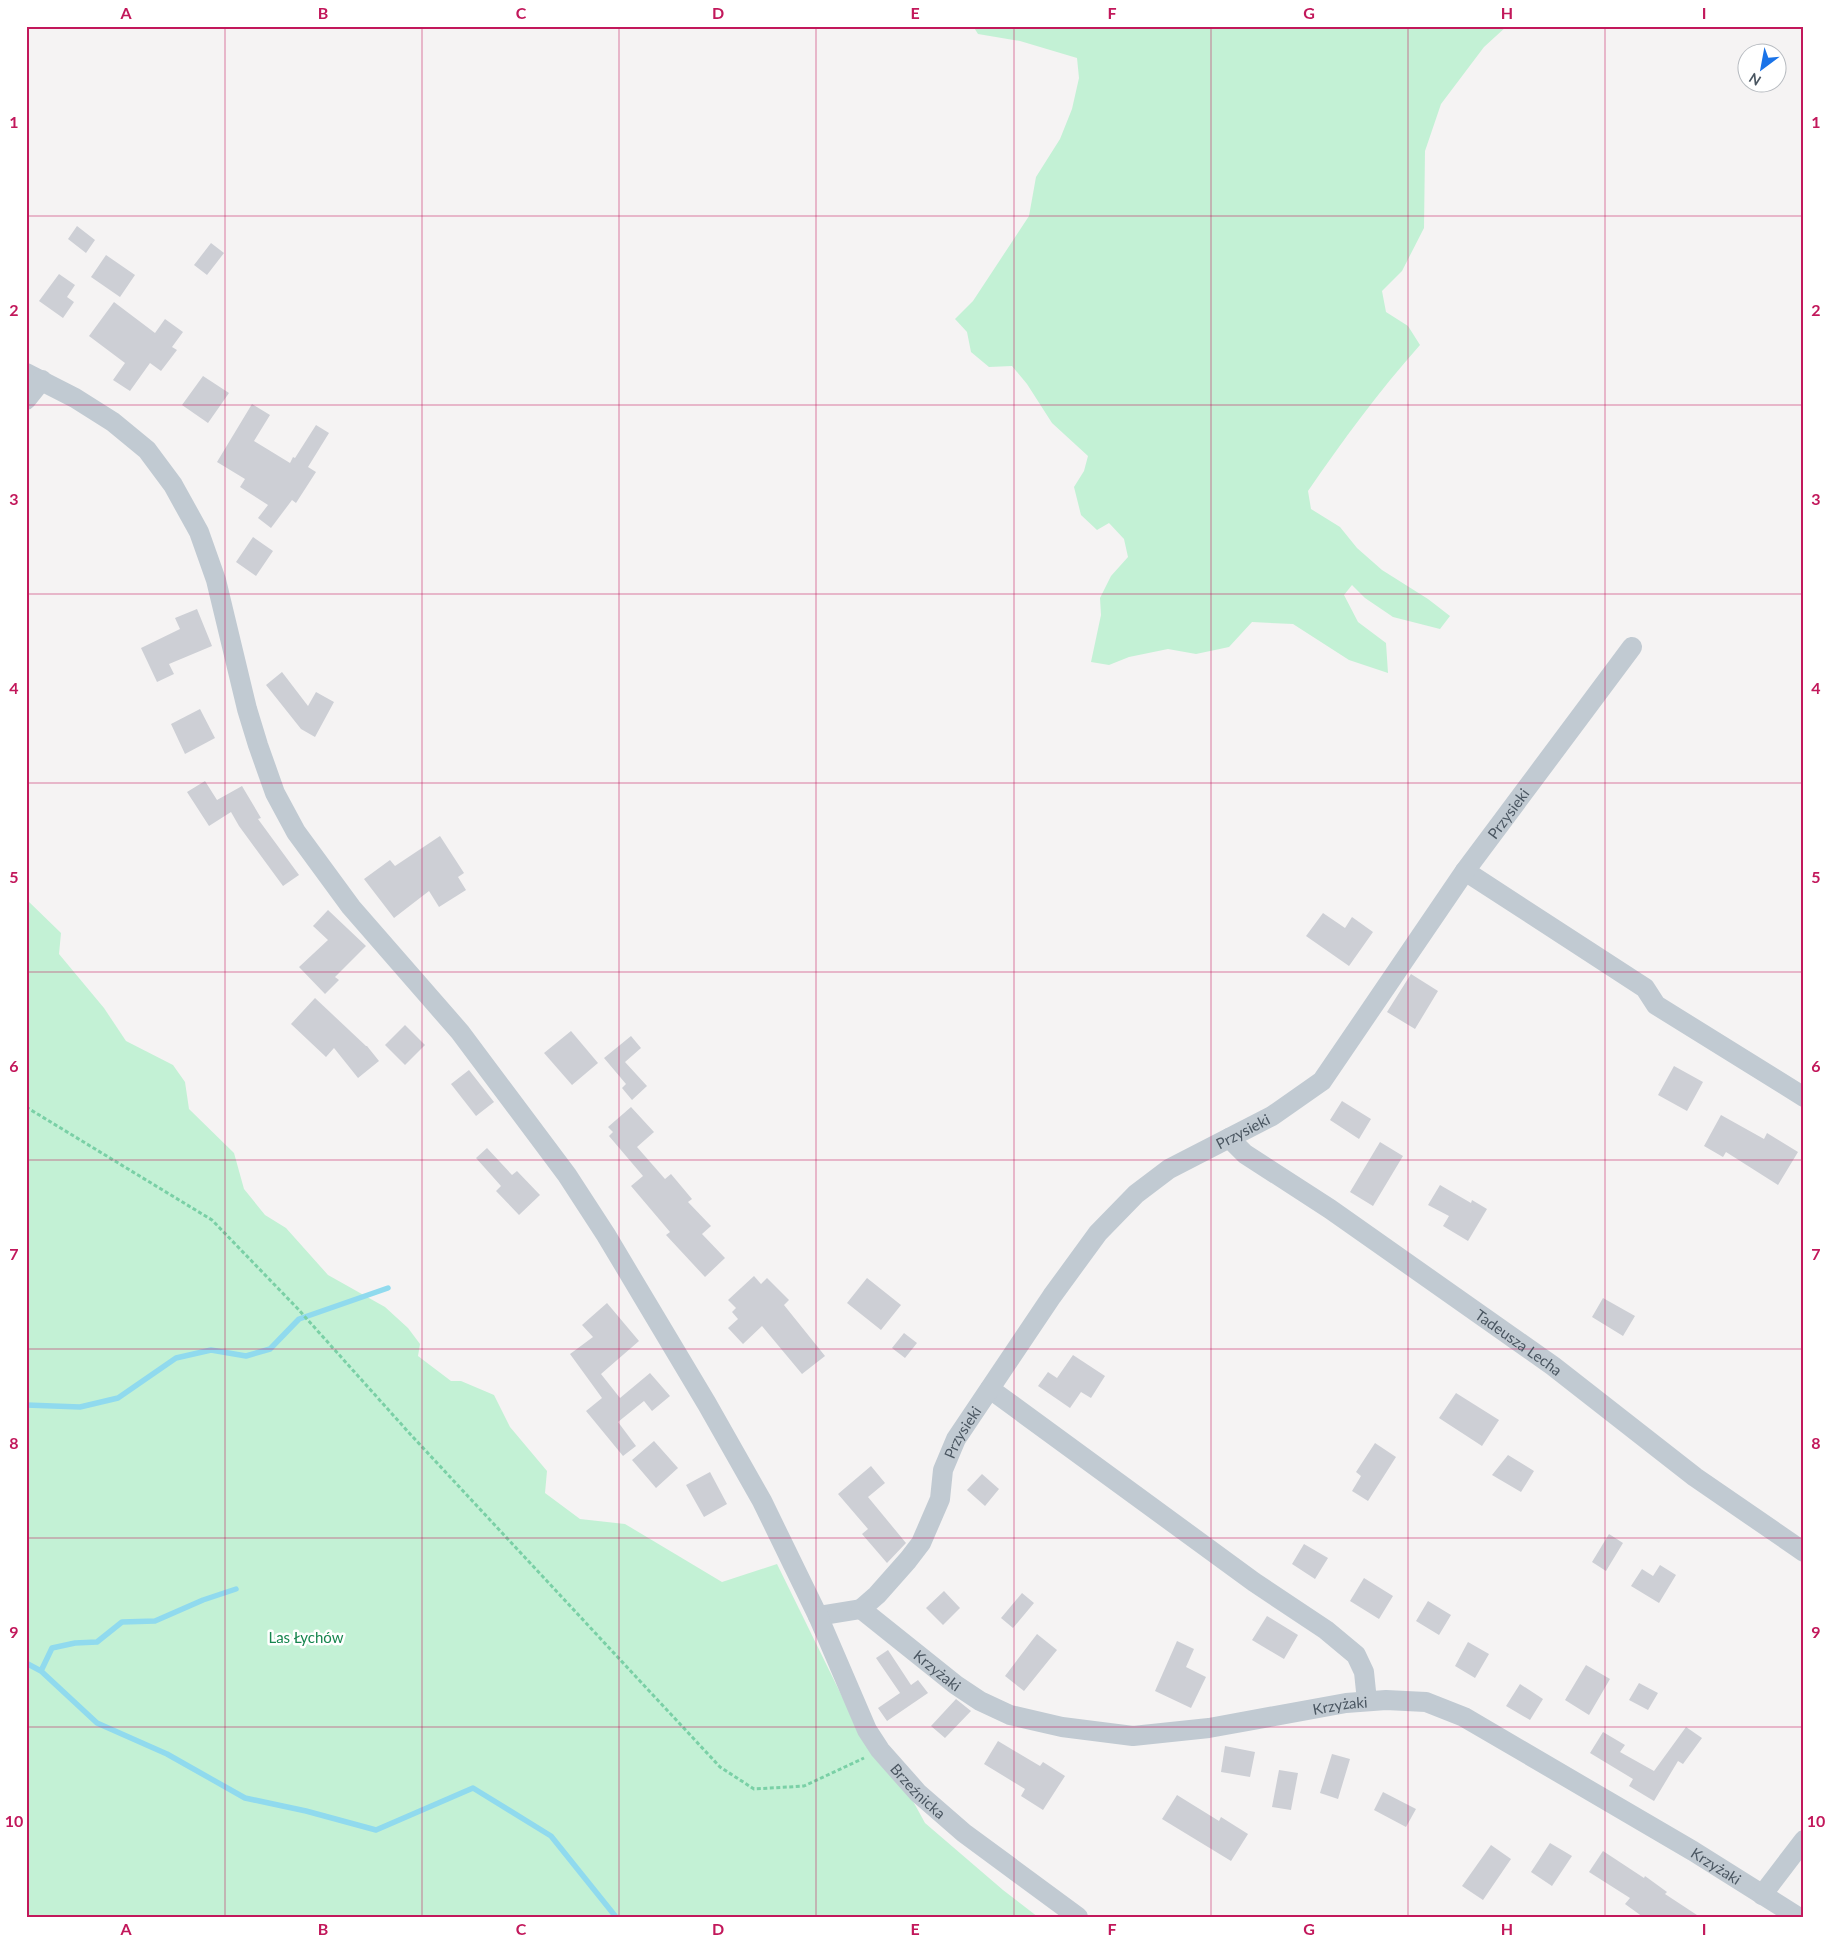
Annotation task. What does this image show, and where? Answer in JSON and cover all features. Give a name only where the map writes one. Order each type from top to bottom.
[{"type":"street","points":[[26,400],[34,377]]},
{"type":"street","name":"Brzeźnicka","points":[[34,377],[75,398],[113,422],[146,450],[174,485],[200,532],[216,580],[247,709],[258,745],[275,793],[296,832],[351,908],[460,1032],[567,1175],[611,1244],[743,1468],[791,1558],[867,1730],[880,1750],[918,1793],[964,1833],[1078,1917]]},
{"type":"street","name":"Przysieki","points":[[861,1609],[883,1588],[921,1543],[940,1499],[943,1470],[956,1439],[1052,1296],[1098,1233],[1136,1194],[1169,1169],[1272,1116],[1322,1081],[1465,871],[1632,647]]},
{"type":"street","points":[[1465,871],[1645,988],[1656,1005],[1804,1097]]},
{"type":"street","name":"Tadeusza Lecha","points":[[1229,1138],[1246,1154],[1330,1209],[1546,1361],[1695,1477],[1804,1552]]},
{"type":"street","points":[[990,1389],[1254,1582],[1326,1630],[1356,1655],[1364,1672],[1368,1702]]},
{"type":"street","points":[[818,1616],[861,1609]]},
{"type":"street","name":"Krzyżaki","points":[[861,1609],[956,1685],[980,1701],[1010,1715],[1062,1727],[1133,1736],[1209,1728],[1346,1703],[1386,1700],[1426,1702],[1464,1716],[1693,1851],[1762,1895],[1784,1913]]},
{"type":"street","points":[[1762,1895],[1804,1840]]},
{"type":"path","points":[[26,1107],[212,1220],[298,1309],[410,1435],[720,1767],[754,1789],[804,1786],[880,1750]]},
{"type":"green space","points":[[973,26],[1507,26],[1484,47],[1441,104],[1425,151],[1424,228],[1402,271],[1382,291],[1386,312],[1408,326],[1420,345],[1362,416],[1308,491],[1311,509],[1340,527],[1357,548],[1382,570],[1428,599],[1450,616],[1440,629],[1393,617],[1365,598],[1352,585],[1344,595],[1358,622],[1386,643],[1388,673],[1349,660],[1293,624],[1252,622],[1229,647],[1196,654],[1168,649],[1129,657],[1109,665],[1091,662],[1101,615],[1100,598],[1111,576],[1128,557],[1124,539],[1109,523],[1097,530],[1081,515],[1074,487],[1084,471],[1088,456],[1052,423],[1027,384],[1012,366],[989,367],[971,352],[967,332],[955,319],[973,301],[1029,216],[1036,177],[1060,139],[1072,109],[1079,78],[1077,58],[1020,41],[978,34]]},
{"type":"green space","name":"Las Łychów","points":[[26,899],[61,933],[59,954],[104,1008],[126,1041],[173,1065],[185,1082],[189,1109],[234,1153],[244,1189],[265,1215],[286,1228],[328,1275],[385,1307],[408,1328],[420,1344],[418,1356],[451,1381],[461,1381],[494,1395],[510,1427],[547,1471],[545,1493],[580,1519],[625,1524],[722,1582],[777,1564],[861,1735],[908,1792],[925,1823],[1003,1890],[1038,1917],[26,1917]]},
{"type":"building","points":[[77,226],[95,240],[86,253],[68,239]]},
{"type":"building","points":[[211,243],[224,253],[207,275],[194,265]]},
{"type":"building","points":[[106,255],[135,275],[120,297],[91,277]]},
{"type":"building","points":[[59,274],[75,285],[67,297],[74,302],[63,318],[39,301]]},
{"type":"building","points":[[114,302],[155,333],[165,319],[183,332],[172,347],[177,350],[161,371],[150,363],[130,391],[113,380],[125,363],[89,336]]},
{"type":"building","points":[[203,376],[229,393],[208,423],[182,405]]},
{"type":"building","points":[[252,404],[270,415],[254,441],[290,463],[316,425],[329,433],[308,467],[316,472],[296,503],[292,500],[271,528],[258,518],[268,505],[240,487],[245,479],[217,462]]},
{"type":"building","points":[[253,537],[273,551],[256,576],[236,562]]},
{"type":"building","points":[[197,609],[212,646],[169,664],[174,674],[157,682],[141,648],[180,629],[175,618]]},
{"type":"building","points":[[282,672],[308,706],[316,692],[334,702],[315,737],[301,729],[266,685]]},
{"type":"building","points":[[200,709],[215,738],[185,754],[171,724]]},
{"type":"building","points":[[205,781],[217,800],[242,786],[261,818],[258,819],[299,875],[283,886],[239,826],[231,812],[209,826],[187,792]]},
{"type":"building","points":[[440,836],[464,873],[458,877],[466,890],[439,907],[429,891],[394,918],[364,879],[390,860],[395,866]]},
{"type":"building","points":[[328,910],[366,946],[335,977],[339,980],[325,994],[299,967],[328,940],[313,926]]},
{"type":"building","points":[[1323,913],[1345,928],[1352,917],[1373,932],[1349,966],[1306,936]]},
{"type":"building","points":[[1411,974],[1438,991],[1415,1029],[1387,1012]]},
{"type":"building","points":[[315,998],[367,1046],[379,1061],[358,1078],[334,1048],[326,1057],[291,1024]]},
{"type":"building","points":[[405,1025],[425,1045],[405,1065],[385,1045]]},
{"type":"building","points":[[571,1031],[598,1063],[572,1085],[544,1053]]},
{"type":"building","points":[[631,1036],[641,1048],[625,1062],[647,1086],[632,1100],[622,1088],[626,1084],[604,1058]]},
{"type":"building","points":[[1674,1066],[1703,1082],[1687,1111],[1658,1095]]},
{"type":"building","points":[[469,1070],[494,1102],[476,1116],[451,1084]]},
{"type":"building","points":[[1342,1101],[1371,1119],[1359,1139],[1330,1120]]},
{"type":"building","points":[[631,1107],[654,1132],[637,1147],[665,1179],[671,1174],[692,1199],[688,1202],[711,1226],[702,1234],[725,1258],[705,1277],[666,1235],[670,1232],[631,1186],[643,1176],[609,1136],[613,1132],[608,1127]]},
{"type":"building","points":[[1721,1115],[1764,1139],[1767,1133],[1798,1152],[1778,1185],[1726,1152],[1723,1157],[1704,1146]]},
{"type":"building","points":[[1380,1142],[1403,1156],[1373,1206],[1350,1192]]},
{"type":"building","points":[[487,1148],[512,1175],[517,1171],[540,1195],[519,1215],[496,1191],[501,1186],[476,1158]]},
{"type":"building","points":[[1440,1185],[1471,1203],[1472,1200],[1487,1209],[1468,1241],[1443,1226],[1449,1216],[1428,1205]]},
{"type":"building","points":[[754,1276],[761,1284],[767,1278],[789,1300],[784,1305],[825,1356],[802,1374],[762,1326],[743,1344],[728,1328],[738,1319],[732,1312],[736,1308],[728,1300]]},
{"type":"building","points":[[867,1278],[901,1305],[881,1330],[847,1303]]},
{"type":"building","points":[[1603,1298],[1635,1316],[1623,1336],[1592,1317]]},
{"type":"building","points":[[607,1303],[639,1341],[601,1374],[620,1398],[650,1373],[670,1396],[652,1411],[644,1401],[618,1422],[636,1446],[623,1456],[586,1411],[602,1398],[570,1354],[593,1337],[582,1325]]},
{"type":"building","points":[[904,1333],[917,1343],[905,1358],[892,1348]]},
{"type":"building","points":[[1073,1355],[1105,1376],[1091,1398],[1081,1392],[1070,1408],[1038,1386],[1048,1372],[1057,1378]]},
{"type":"building","points":[[1456,1393],[1499,1420],[1482,1446],[1439,1418]]},
{"type":"building","points":[[654,1441],[678,1468],[656,1488],[632,1460]]},
{"type":"building","points":[[1375,1443],[1396,1457],[1368,1501],[1352,1491],[1361,1476],[1356,1472]]},
{"type":"building","points":[[1508,1455],[1534,1471],[1521,1492],[1492,1475]]},
{"type":"building","points":[[871,1466],[885,1483],[868,1497],[906,1543],[887,1563],[862,1534],[868,1529],[838,1494]]},
{"type":"building","points":[[710,1472],[727,1504],[704,1517],[686,1485]]},
{"type":"building","points":[[982,1474],[999,1489],[985,1506],[967,1490]]},
{"type":"building","points":[[1609,1534],[1623,1543],[1606,1571],[1592,1562]]},
{"type":"building","points":[[1304,1544],[1328,1558],[1315,1579],[1292,1564]]},
{"type":"building","points":[[1660,1565],[1676,1575],[1659,1603],[1631,1586],[1642,1569],[1653,1576]]},
{"type":"building","points":[[1364,1578],[1393,1596],[1379,1619],[1350,1601]]},
{"type":"building","points":[[944,1591],[960,1608],[943,1625],[926,1608]]},
{"type":"building","points":[[1022,1593],[1034,1603],[1013,1628],[1001,1618]]},
{"type":"building","points":[[1428,1601],[1451,1615],[1439,1635],[1416,1621]]},
{"type":"building","points":[[1267,1616],[1298,1635],[1284,1659],[1252,1640]]},
{"type":"building","points":[[1037,1634],[1057,1650],[1024,1691],[1005,1676]]},
{"type":"building","points":[[1177,1641],[1194,1649],[1186,1667],[1206,1677],[1191,1708],[1155,1691]]},
{"type":"building","points":[[1468,1642],[1489,1654],[1475,1678],[1455,1666]]},
{"type":"building","points":[[888,1650],[911,1685],[918,1680],[928,1693],[887,1721],[878,1708],[900,1693],[876,1658]]},
{"type":"building","points":[[1586,1665],[1610,1679],[1589,1715],[1565,1700]]},
{"type":"building","points":[[1639,1683],[1658,1693],[1648,1710],[1629,1700]]},
{"type":"building","points":[[1520,1684],[1543,1699],[1530,1720],[1506,1706]]},
{"type":"building","points":[[956,1699],[971,1711],[945,1738],[931,1726]]},
{"type":"building","points":[[1686,1727],[1702,1738],[1683,1764],[1678,1761],[1654,1801],[1629,1786],[1633,1779],[1590,1753],[1603,1732],[1625,1745],[1620,1752],[1654,1771]]},
{"type":"building","points":[[998,1741],[1040,1766],[1043,1762],[1065,1776],[1043,1810],[1021,1796],[1025,1789],[984,1764]]},
{"type":"building","points":[[1225,1746],[1255,1752],[1250,1777],[1221,1772]]},
{"type":"building","points":[[1332,1754],[1350,1759],[1338,1799],[1320,1793]]},
{"type":"building","points":[[1279,1770],[1298,1773],[1291,1810],[1272,1807]]},
{"type":"building","points":[[1383,1792],[1416,1809],[1406,1827],[1374,1810]]},
{"type":"building","points":[[1177,1795],[1219,1821],[1221,1817],[1248,1834],[1231,1861],[1162,1819]]},
{"type":"building","points":[[1550,1843],[1572,1856],[1552,1886],[1531,1872]]},
{"type":"building","points":[[1491,1845],[1511,1859],[1483,1900],[1462,1886]]},
{"type":"building","points":[[1603,1851],[1644,1878],[1645,1876],[1667,1892],[1665,1894],[1700,1917],[1643,1917],[1625,1904],[1630,1898],[1589,1872]]},
{"type":"waterway","points":[[26,1405],[80,1407],[118,1398],[176,1358],[211,1350],[246,1356],[270,1349],[299,1319],[388,1288]]},
{"type":"waterway","points":[[41,1671],[52,1648],[75,1643],[97,1642],[122,1622],[155,1621],[203,1600],[236,1589]]},
{"type":"waterway","points":[[26,1663],[41,1671],[97,1723],[167,1754],[245,1798],[306,1811],[376,1830],[473,1788],[551,1836],[616,1917]]}]
